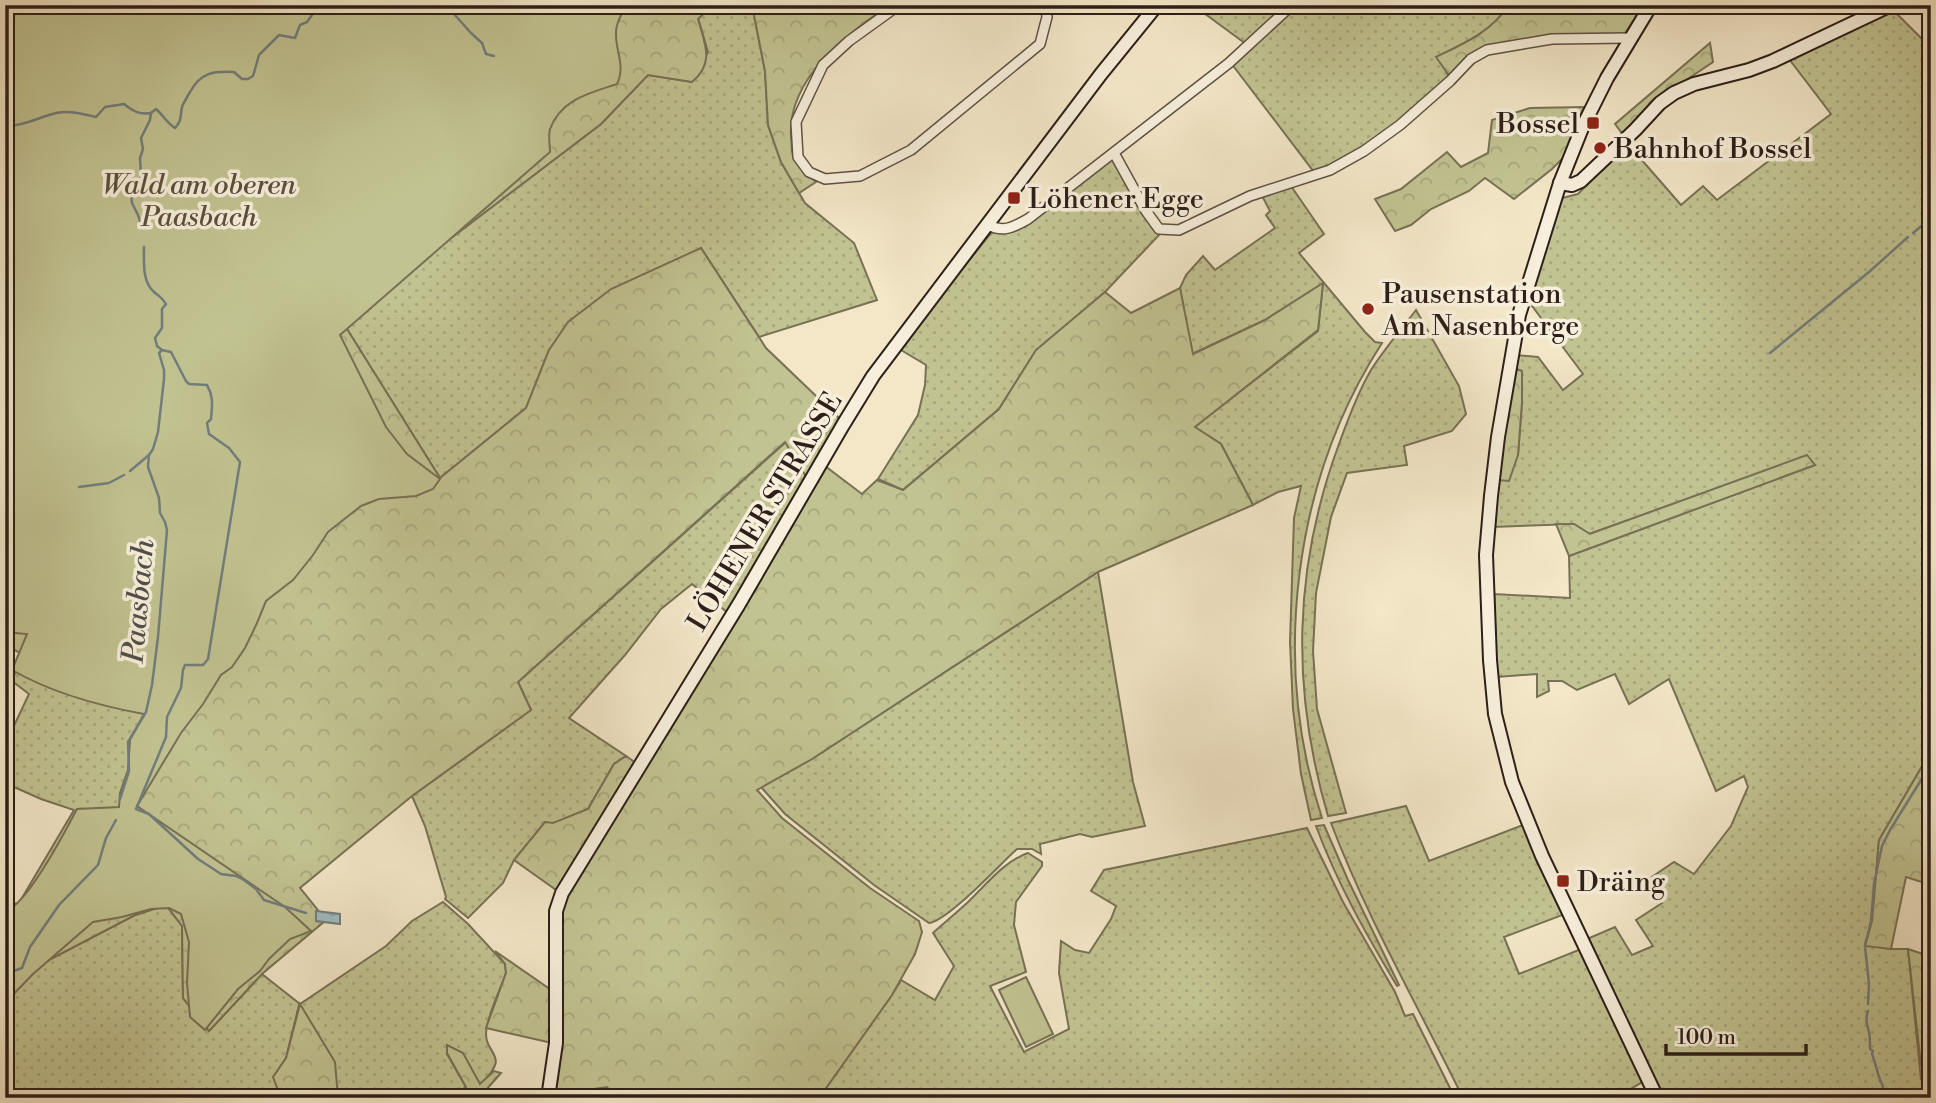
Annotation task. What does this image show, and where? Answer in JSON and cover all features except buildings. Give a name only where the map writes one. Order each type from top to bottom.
[{"type":"street","points":[[899,5],[865,28],[822,65],[796,122],[798,157],[809,172],[825,179],[860,176],[911,150],[1040,44],[1047,17],[1046,5]]},
{"type":"street","name":"LÖHENER STRASSE","points":[[548,1098],[556,1044],[556,911],[562,892],[739,604],[873,376],[1101,74],[1157,5]]},
{"type":"street","points":[[988,225],[1008,230],[1028,219],[1229,62],[1292,5]]},
{"type":"street","points":[[1651,5],[1607,78],[1582,128],[1560,183],[1520,315],[1494,469],[1486,555],[1495,714],[1512,782],[1542,856],[1657,1098]]},
{"type":"street","points":[[1560,183],[1572,185],[1581,181],[1660,103],[1674,93],[1694,84],[1773,61],[1891,5]]},
{"type":"street","points":[[1114,153],[1159,229],[1179,230],[1250,196],[1330,170],[1364,151],[1401,125],[1471,59],[1487,51],[1552,39],[1630,38]]},
{"type":"green space","name":"Wald am oberen Paasbach","points":[[5,5],[713,5],[698,19],[706,60],[704,68],[692,82],[648,75],[601,124],[342,321],[440,478],[526,408],[549,350],[568,322],[611,289],[701,248],[766,348],[841,420],[807,478],[785,442],[518,682],[531,710],[412,796],[300,888],[326,920],[262,974],[209,1031],[183,998],[182,926],[166,905],[135,915],[30,970],[208,652],[22,654],[5,645]]},
{"type":"green space","name":"Wald am oberen Paasbach","points":[[5,5],[626,5],[616,28],[620,64],[617,84],[578,99],[561,111],[550,129],[550,152],[340,335],[386,427],[407,454],[440,479],[433,489],[416,496],[379,499],[361,506],[328,532],[293,580],[266,601],[245,648],[232,667],[221,675],[181,733],[137,806],[285,907],[311,931],[290,939],[260,971],[238,989],[205,1030],[190,1017],[187,983],[189,942],[181,914],[169,908],[151,909],[93,922],[33,974],[5,1003],[5,911],[14,906],[34,883],[77,809],[119,807],[120,793],[128,770],[130,740],[144,714],[76,698],[12,670],[27,634],[5,632]]},
{"type":"green space","points":[[713,5],[752,5],[765,71],[768,125],[781,162],[805,203],[854,243],[877,300],[759,337],[701,248],[549,350],[526,408],[440,478],[342,321],[601,124],[648,75],[692,82],[708,52],[698,18]]},
{"type":"green space","points":[[752,5],[822,5],[825,8],[829,5],[890,5],[855,30],[822,60],[799,96],[792,116],[792,153],[798,165],[816,182],[799,193],[781,162],[768,125],[765,71]]},
{"type":"green space","points":[[1193,5],[1287,5],[1246,44]]},
{"type":"green space","points":[[1296,5],[1509,5],[1486,30],[1437,57],[1450,77],[1420,105],[1369,144],[1333,165],[1314,172],[1231,63]]},
{"type":"green space","points":[[1509,5],[1644,5],[1624,35],[1485,48],[1450,77],[1436,57],[1486,30]]},
{"type":"green space","points":[[1893,10],[1931,48],[1931,751],[1879,840],[1872,921],[1865,945],[1908,949],[1921,1080],[1923,1066],[1931,1055],[1931,1098],[1662,1098],[1587,939],[1615,927],[1632,955],[1653,946],[1636,920],[1662,903],[1646,881],[1674,862],[1694,874],[1731,826],[1748,787],[1744,776],[1716,791],[1669,679],[1629,704],[1615,674],[1577,690],[1562,681],[1548,681],[1549,691],[1537,697],[1537,674],[1497,677],[1494,594],[1570,598],[1569,556],[1815,465],[1807,456],[1589,534],[1574,524],[1493,527],[1498,480],[1518,455],[1522,371],[1513,368],[1516,355],[1538,357],[1563,390],[1583,374],[1528,303],[1562,198],[1578,194],[1627,143],[1681,205],[1703,186],[1717,200],[1831,114],[1789,59]]},
{"type":"green space","points":[[1710,43],[1713,62],[1670,91],[1624,136],[1615,124]]},
{"type":"green space","points":[[1584,107],[1565,156],[1514,199],[1485,178],[1469,191],[1431,209],[1411,225],[1395,231],[1375,199],[1401,189],[1447,152],[1461,167],[1488,153],[1492,120],[1530,108]]},
{"type":"green space","points":[[1113,158],[1160,234],[1105,292],[1035,352],[999,409],[903,490],[878,479],[918,415],[925,385],[926,365],[901,350],[922,319],[991,233],[1013,230]]},
{"type":"green space","points":[[1291,186],[1324,234],[1299,253],[1365,332],[1375,342],[1382,343],[1352,397],[1328,454],[1310,513],[1300,574],[1295,636],[1297,697],[1306,758],[1322,818],[1311,820],[1301,774],[1293,709],[1290,642],[1294,518],[1301,486],[1278,492],[1253,505],[1221,444],[1194,427],[1318,331],[1323,284],[1265,320],[1192,354],[1180,288],[1186,275],[1203,256],[1215,270],[1275,228],[1266,215],[1270,211],[1261,194]]},
{"type":"green space","points":[[1323,283],[1318,330],[1195,427],[1221,444],[1253,505],[1098,572],[812,759],[757,790],[782,818],[870,888],[919,921],[922,932],[915,954],[892,995],[819,1098],[615,1098],[607,1087],[553,1095],[562,1024],[561,927],[565,894],[825,466],[862,494],[877,480],[903,490],[999,409],[1036,350],[1105,292],[1131,313],[1180,288],[1193,354],[1265,320]]},
{"type":"green space","points":[[1416,310],[1459,386],[1466,414],[1452,431],[1404,446],[1407,465],[1347,473],[1331,517],[1316,593],[1313,651],[1317,709],[1346,813],[1328,816],[1316,769],[1303,676],[1302,629],[1313,537],[1339,444],[1366,378]]},
{"type":"green space","points":[[1513,368],[1522,371],[1522,402],[1518,455],[1509,481],[1498,480]]},
{"type":"green space","points":[[786,442],[807,478],[728,613],[692,584],[661,609],[625,655],[569,718],[626,756],[614,764],[588,809],[553,824],[545,822],[514,860],[503,883],[468,918],[445,899],[425,826],[412,796],[531,710],[518,682]]},
{"type":"green space","points":[[1807,455],[1815,465],[1569,556],[1556,524],[1574,524],[1590,534]]},
{"type":"green space","points":[[1098,572],[1133,782],[1145,826],[1092,837],[1080,834],[1040,844],[1041,854],[1032,849],[1017,849],[961,903],[938,920],[929,923],[874,885],[785,814],[761,787],[812,759]]},
{"type":"green space","points":[[208,652],[31,969],[135,915],[166,905],[182,926],[183,998],[209,1031],[262,974],[300,1004],[386,946],[412,921],[443,902],[468,924],[505,964],[506,973],[493,1006],[486,1036],[496,1060],[495,1066],[480,1085],[463,1054],[447,1054],[466,1087],[452,1098],[338,1098],[336,1086],[299,1005],[286,1058],[274,1077],[281,1098],[5,1098],[5,905],[19,903],[74,810],[5,783],[5,763],[11,732],[29,694],[12,681],[22,654]]},
{"type":"green space","points":[[1931,751],[1931,885],[1906,877],[1891,949],[1865,946],[1872,921],[1879,840]]},
{"type":"green space","points":[[626,756],[636,763],[559,892],[514,860],[545,822],[553,823],[588,809],[614,764]]},
{"type":"green space","points":[[1406,806],[1429,861],[1523,825],[1565,914],[1504,937],[1519,974],[1581,949],[1644,1081],[1615,1098],[1463,1098],[1377,928],[1331,823]]},
{"type":"green space","points":[[1324,825],[1399,985],[1397,986],[1363,928],[1333,868],[1316,826]]},
{"type":"green space","points":[[1307,828],[1343,902],[1395,992],[1405,1016],[1413,1014],[1455,1098],[819,1098],[901,980],[935,1000],[954,966],[933,933],[1003,868],[1019,857],[1028,853],[1042,862],[1042,866],[1016,902],[1014,925],[1026,972],[990,986],[1024,1052],[1069,1029],[1059,973],[1061,941],[1075,950],[1089,953],[1111,919],[1116,906],[1091,891],[1104,870]]},
{"type":"green space","points":[[1931,945],[1931,1054],[1921,1065],[1908,949],[1926,955]]},
{"type":"green space","points":[[495,951],[554,992],[552,1043],[486,1028],[506,973],[505,964]]},
{"type":"green space","points":[[1026,977],[1053,1034],[1026,1047],[999,990]]},
{"type":"green space","points":[[300,1004],[335,1062],[338,1098],[281,1098],[273,1077],[286,1058]]},
{"type":"green space","points":[[447,1045],[463,1053],[480,1084],[494,1071],[501,1073],[479,1098],[452,1098],[466,1087],[447,1053]]},
{"type":"water","points":[[316,911],[340,914],[340,924],[316,921]]},
{"type":"waterway","name":"Paasbach","points":[[142,228],[131,194],[141,176],[141,138],[151,113],[156,109],[175,128],[180,121],[182,107],[199,80],[220,72],[234,72],[242,79],[253,76],[259,55],[279,35],[295,38],[300,25],[307,22],[321,5]]},
{"type":"waterway","points":[[446,5],[482,43],[486,54],[494,56]]},
{"type":"waterway","points":[[608,5],[615,11]]},
{"type":"waterway","points":[[7,126],[20,125],[61,112],[96,117],[105,107],[124,104],[136,112],[151,113]]},
{"type":"waterway","points":[[1913,233],[1931,218]]},
{"type":"waterway","points":[[1770,353],[1908,237]]},
{"type":"waterway","name":"Paasbach","points":[[120,799],[129,771],[128,742],[146,712],[152,685],[167,530],[148,467],[149,455],[158,432],[164,379],[159,353],[162,350],[157,346],[155,338],[162,328],[162,309],[166,304],[147,283],[144,247]]},
{"type":"waterway","points":[[162,350],[171,352],[189,384],[207,385],[212,402],[211,419],[207,423],[209,434],[229,448],[240,462],[208,659],[203,665],[185,665],[181,688],[167,717],[166,737],[136,809],[149,814],[198,859],[221,874],[244,880],[256,889],[264,900],[306,913]]},
{"type":"waterway","points":[[130,471],[149,455]]},
{"type":"waterway","points":[[79,487],[109,483],[124,475]]},
{"type":"waterway","points":[[1868,1004],[1865,946],[1882,846],[1931,764]]},
{"type":"waterway","name":"Paasbach","points":[[5,974],[22,968],[30,947],[59,905],[98,865],[106,838],[116,820]]},
{"type":"waterway","points":[[1868,1011],[1866,1019],[1870,1049],[1873,1051],[1883,1086],[1883,1098]]},
{"type":"place","name":"Bossel","points":[[1593,123]]},
{"type":"place","name":"Bahnhof Bossel","points":[[1600,148]]},
{"type":"place","name":"Löhener Egge","points":[[1014,198]]},
{"type":"place","name":"Pausenstation Am Nasenberge","points":[[1368,309]]},
{"type":"place","name":"Dräing","points":[[1563,881]]}]
